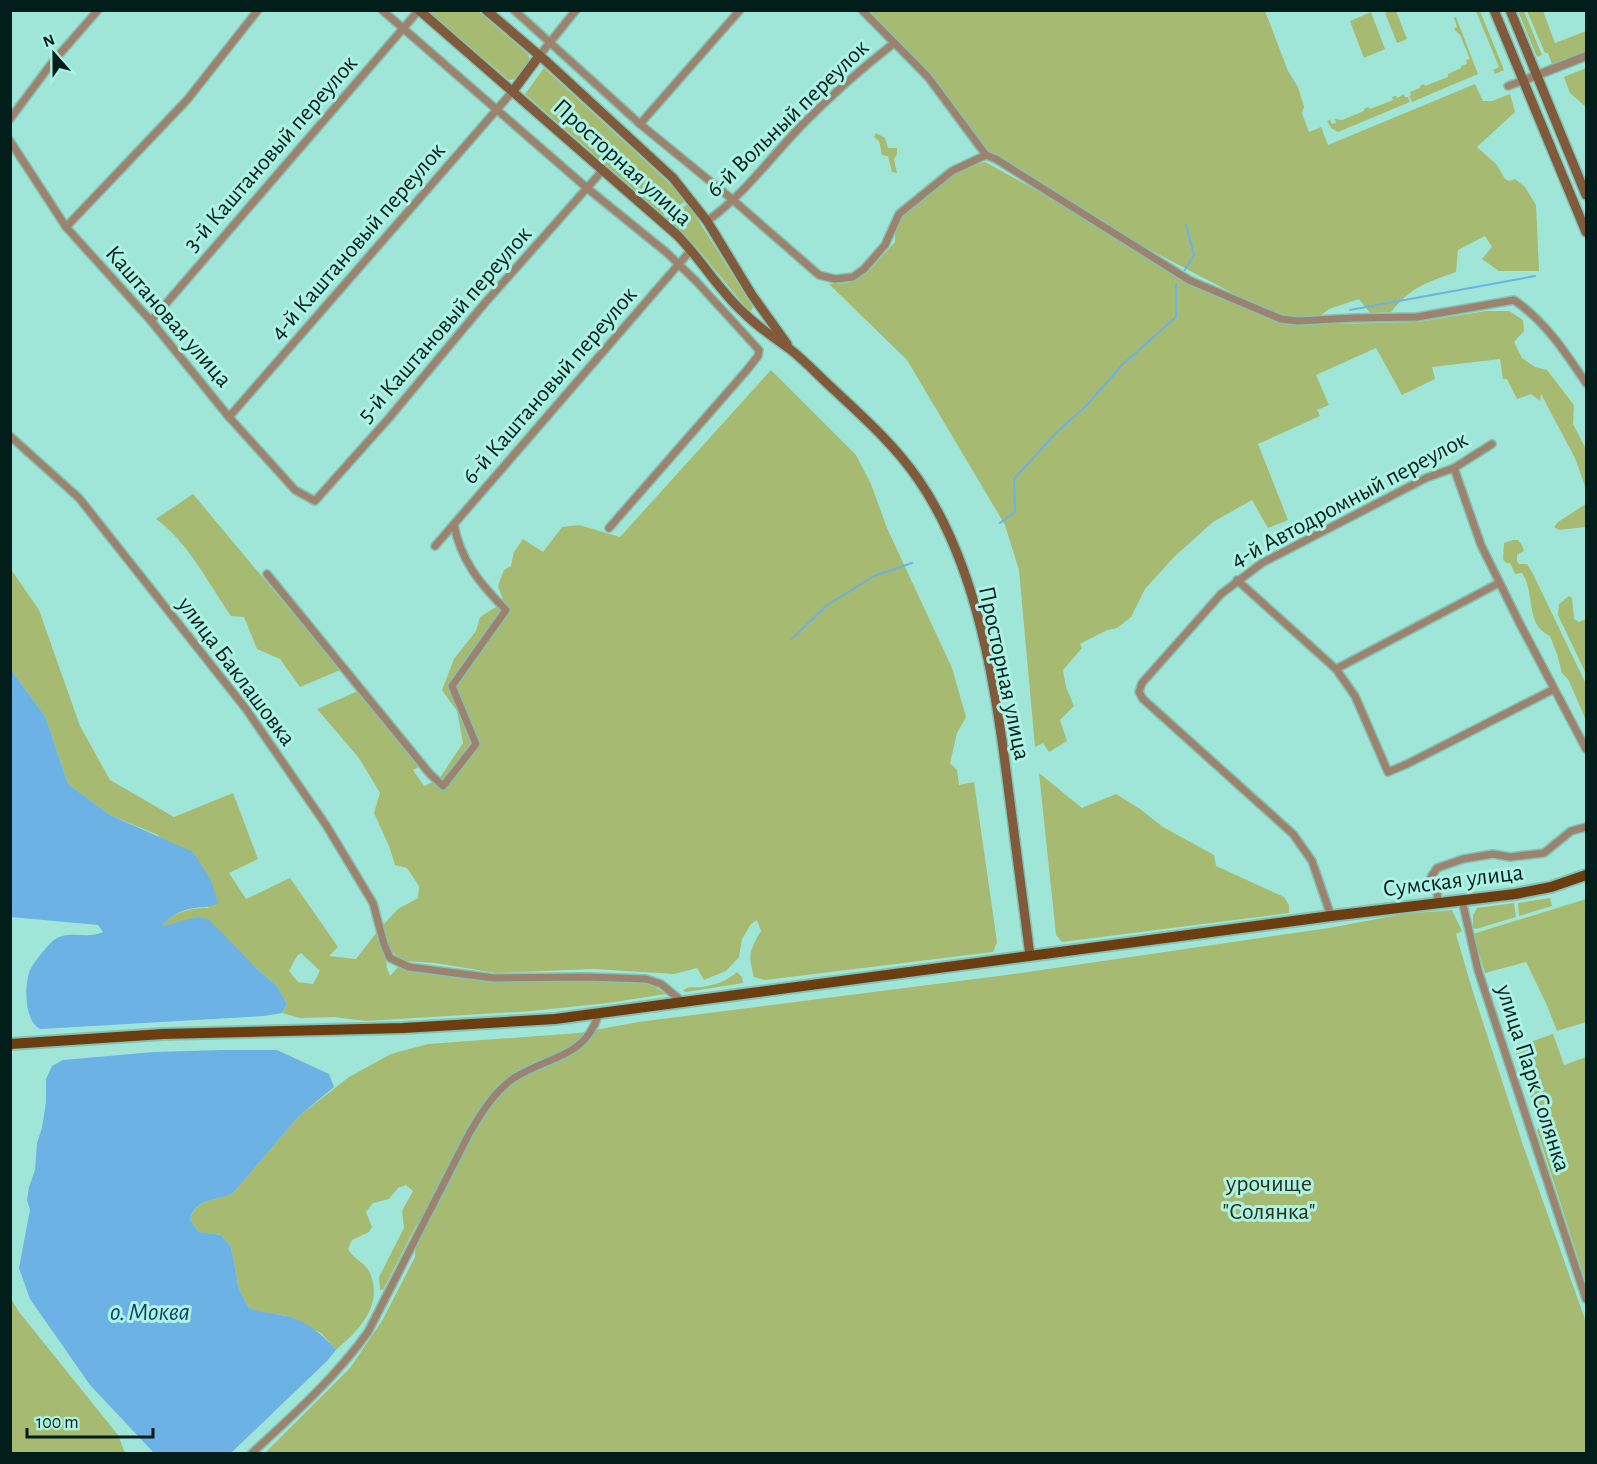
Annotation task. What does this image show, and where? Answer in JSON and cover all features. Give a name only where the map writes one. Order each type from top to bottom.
[{"type":"main road","name":"Просторная улица","points":[[419,10],[660,220],[691,250],[726,295],[750,319],[792,351],[883,436],[902,458],[933,504],[965,576],[976,610],[994,692],[1030,956]]},
{"type":"main road","name":"Просторная улица","points":[[486,10],[674,178],[707,221],[761,309],[792,351]]},
{"type":"main road","points":[[1494,10],[1587,232]]},
{"type":"main road","points":[[1510,10],[1587,195]]},
{"type":"main road","points":[[513,91],[539,56]]},
{"type":"main road","points":[[750,319],[756,321],[760,319],[761,309]]},
{"type":"main road","name":"Сумская улица","points":[[10,1044],[163,1034],[438,1026],[555,1019],[1515,894],[1551,887],[1587,875]]},
{"type":"street","points":[[10,119],[51,64],[98,10]]},
{"type":"street","points":[[66,227],[187,100],[258,10]]},
{"type":"street","points":[[382,10],[587,188],[679,264],[759,350],[758,356],[609,528]]},
{"type":"street","name":"3-й Каштановый переулок","points":[[151,321],[419,10]]},
{"type":"street","points":[[514,10],[640,124],[819,274],[835,279],[853,277],[864,269],[880,252],[898,214],[952,171],[986,155]]},
{"type":"street","points":[[539,56],[576,10]]},
{"type":"street","points":[[640,124],[740,10]]},
{"type":"street","points":[[862,10],[928,77],[986,155],[996,159],[1189,280],[1281,319],[1298,321],[1417,317],[1514,300],[1533,313],[1566,353],[1587,384]]},
{"type":"street","name":"6-й Вольный переулок","points":[[707,221],[733,200],[802,125],[855,74],[894,43]]},
{"type":"street","points":[[1508,86],[1587,56]]},
{"type":"street","name":"4-й Каштановый переулок","points":[[229,417],[513,91]]},
{"type":"street","name":"Каштановая улица","points":[[10,141],[66,227],[151,321],[229,417],[295,490],[315,501]]},
{"type":"street","name":"5-й Каштановый переулок","points":[[315,501],[602,171]]},
{"type":"street","name":"6-й Каштановый переулок","points":[[435,546],[691,250]]},
{"type":"street","name":"улица Баклашовка","points":[[10,436],[79,498],[246,710],[326,825],[373,903],[390,958],[409,967],[494,978],[646,979],[674,992],[682,1002]]},
{"type":"street","name":"4-й Автодромный переулок","points":[[1328,917],[1312,861],[1293,834],[1143,699],[1139,692],[1142,683],[1207,609],[1237,580],[1262,563],[1426,478],[1454,468],[1492,444]]},
{"type":"street","points":[[1454,468],[1481,545],[1587,749]]},
{"type":"street","points":[[267,574],[430,774],[443,786],[476,744],[452,686],[506,610],[484,588],[468,564],[457,543],[454,524]]},
{"type":"street","points":[[1237,580],[1336,669],[1355,696],[1388,772],[1554,689]]},
{"type":"street","points":[[1336,669],[1499,583]]},
{"type":"street","points":[[1438,903],[1437,890],[1431,878],[1433,872],[1443,864],[1494,854],[1510,857],[1544,853],[1571,831],[1587,827]]},
{"type":"street","name":"улица Парк Солянка","points":[[1462,900],[1478,970],[1587,1299]]},
{"type":"street","points":[[250,1454],[308,1400],[352,1354],[368,1332],[453,1163],[486,1106],[512,1079],[579,1045],[590,1036],[599,1013]]},
{"type":"green space","points":[[427,11],[478,11],[528,54],[530,60],[517,79],[509,80]]},
{"type":"green space","points":[[870,11],[1265,11],[1288,71],[1298,87],[1304,107],[1302,113],[1309,132],[1321,127],[1328,145],[1475,84],[1483,101],[1492,101],[1510,94],[1515,112],[1477,147],[1497,165],[1505,179],[1509,181],[1515,179],[1525,187],[1536,205],[1539,271],[1499,271],[1482,259],[1492,247],[1485,236],[1458,250],[1456,272],[1413,291],[1391,312],[1370,313],[1359,299],[1329,309],[1320,316],[1282,315],[1259,307],[1133,241],[993,154],[982,144],[931,74]]},
{"type":"green space","points":[[1396,11],[1407,39],[1397,43],[1385,13]]},
{"type":"green space","points":[[1476,11],[1480,11],[1504,70],[1495,74],[1493,70],[1499,67]]},
{"type":"green space","points":[[1518,11],[1524,11],[1542,55],[1537,57]]},
{"type":"green space","points":[[1527,11],[1543,11],[1555,43],[1586,31],[1586,51],[1552,64]]},
{"type":"green space","points":[[1371,12],[1385,49],[1364,58],[1350,21]]},
{"type":"green space","points":[[1456,17],[1478,74],[1412,102],[1410,92],[1424,84],[1425,86],[1448,77],[1448,74],[1467,64],[1466,60],[1470,59],[1460,35],[1454,29],[1457,27],[1454,18]]},
{"type":"green space","points":[[544,68],[686,201],[663,215],[525,94]]},
{"type":"green space","points":[[1586,68],[1586,107],[1570,93],[1564,77]]},
{"type":"green space","points":[[1404,94],[1410,102],[1338,132],[1331,128],[1327,121],[1330,120],[1332,124],[1336,123],[1335,119],[1342,120],[1368,107],[1370,109],[1393,100],[1392,97],[1397,98]]},
{"type":"green space","points":[[876,133],[885,138],[888,148],[897,148],[894,159],[897,173],[892,172],[888,156],[882,155],[879,141],[874,137]]},
{"type":"green space","points":[[985,162],[1038,191],[1191,285],[1288,325],[1418,322],[1486,311],[1509,311],[1523,320],[1524,331],[1514,342],[1522,358],[1535,367],[1547,370],[1574,405],[1573,424],[1586,449],[1586,489],[1575,458],[1541,394],[1540,401],[1531,394],[1517,399],[1507,379],[1503,379],[1500,359],[1432,367],[1435,379],[1402,395],[1376,348],[1316,375],[1329,405],[1317,410],[1320,416],[1258,444],[1288,520],[1268,528],[1252,500],[1213,522],[1175,556],[1145,589],[1131,617],[1117,628],[1107,630],[1080,644],[1082,648],[1063,670],[1066,687],[1074,706],[1060,720],[1067,741],[1049,752],[1043,743],[1035,747],[1019,570],[1005,525],[907,360],[829,284],[848,283],[867,273],[895,242],[895,231],[900,220],[909,211],[960,170]]},
{"type":"green space","points":[[688,204],[753,307],[751,311],[697,248],[666,218]]},
{"type":"green space","points":[[771,370],[856,455],[952,668],[966,717],[957,733],[950,763],[957,770],[959,785],[974,782],[997,942],[993,952],[765,980],[754,977],[751,963],[752,949],[761,931],[757,920],[751,924],[742,939],[739,957],[726,971],[704,980],[697,968],[674,974],[594,969],[496,973],[435,963],[406,961],[397,956],[390,950],[382,926],[398,909],[418,898],[419,886],[407,868],[395,865],[374,813],[380,793],[359,758],[317,709],[358,691],[421,766],[413,770],[424,786],[439,779],[463,743],[457,711],[442,690],[454,659],[476,631],[480,617],[504,602],[498,586],[504,570],[511,566],[514,552],[523,539],[543,552],[562,527],[579,525],[620,537]]},
{"type":"green space","points":[[193,494],[340,670],[300,687],[280,659],[257,649],[244,617],[231,616],[188,552],[156,519]]},
{"type":"green space","points":[[1586,504],[1586,527],[1559,530],[1554,527],[1558,522]]},
{"type":"green space","points":[[1518,540],[1524,551],[1517,555],[1517,561],[1519,564],[1527,564],[1533,574],[1586,684],[1586,720],[1568,679],[1562,673],[1550,636],[1542,631],[1533,616],[1529,590],[1522,573],[1515,574],[1510,563],[1506,563],[1503,559],[1504,543]]},
{"type":"green space","points":[[10,568],[39,610],[80,726],[110,780],[174,817],[233,793],[258,859],[229,873],[246,899],[290,878],[338,947],[329,956],[356,959],[377,932],[390,976],[398,967],[426,973],[495,980],[647,982],[666,994],[532,1011],[366,1021],[334,1017],[300,1018],[282,1013],[287,1004],[277,986],[197,917],[164,927],[163,924],[179,913],[209,908],[158,835],[110,815],[68,784],[45,716],[11,670]],"holes":[[[301,953],[320,971],[313,984],[298,982],[289,971]]]},
{"type":"green space","points":[[1569,596],[1572,598],[1574,619],[1579,622],[1586,619],[1586,674],[1558,615],[1559,604]]},
{"type":"green space","points":[[1039,773],[1082,808],[1116,794],[1163,827],[1214,855],[1216,866],[1284,897],[1289,905],[1289,913],[1062,942],[1056,935]]},
{"type":"green space","points":[[1550,898],[1552,906],[1519,916],[1518,903]]},
{"type":"green space","points":[[1586,899],[1586,1022],[1557,1031],[1526,962],[1485,973],[1473,934]]},
{"type":"green space","points":[[1514,903],[1516,917],[1473,928],[1473,915],[1477,908]]},
{"type":"green space","name":"урочище \"Солянка\"","points":[[1452,910],[1462,931],[1456,934],[1472,989],[1524,1148],[1586,1322],[1586,1453],[265,1453],[350,1368],[382,1321],[415,1257],[417,1224],[383,1290],[380,1290],[379,1277],[404,1228],[402,1211],[413,1191],[406,1185],[398,1188],[389,1199],[373,1203],[366,1212],[372,1227],[369,1232],[352,1240],[348,1249],[370,1273],[374,1296],[371,1307],[360,1326],[336,1350],[321,1333],[284,1315],[262,1313],[249,1308],[239,1289],[231,1247],[221,1235],[199,1232],[190,1220],[197,1207],[233,1193],[299,1116],[349,1077],[391,1054],[428,1044],[579,1033],[638,1022],[1021,973],[1329,928],[1403,914]]},
{"type":"green space","points":[[737,972],[742,977],[743,983],[686,992],[683,990],[716,984]]},
{"type":"green space","points":[[1553,1034],[1564,1065],[1586,1057],[1586,1283],[1537,1130],[1541,1125],[1516,1054],[1516,1047]]},
{"type":"green space","points":[[10,1297],[19,1312],[118,1435],[125,1453],[11,1453]]},
{"type":"water","points":[[11,670],[45,716],[68,784],[110,815],[193,852],[211,880],[218,903],[182,911],[166,921],[164,926],[197,917],[208,919],[277,986],[287,1004],[282,1013],[264,1016],[41,1029],[35,1025],[28,1012],[26,994],[30,970],[37,959],[51,942],[60,937],[103,932],[98,925],[11,917]]},
{"type":"water","name":"о. Моква","points":[[277,1050],[329,1074],[334,1087],[299,1116],[233,1193],[207,1201],[197,1207],[190,1220],[199,1232],[221,1235],[231,1247],[239,1289],[249,1308],[298,1320],[319,1333],[336,1350],[231,1453],[154,1453],[90,1385],[30,1299],[19,1268],[30,1210],[27,1200],[29,1187],[35,1170],[37,1143],[46,1102],[46,1079],[52,1066],[63,1060],[154,1052]]},
{"type":"waterway","points":[[1185,270],[1194,255],[1186,225]]},
{"type":"waterway","points":[[1350,310],[1535,276]]},
{"type":"waterway","points":[[1000,523],[1015,512],[1014,479],[1056,433],[1086,406],[1122,365],[1176,317],[1176,284]]},
{"type":"waterway","points":[[792,639],[826,606],[874,576],[912,563]]}]
